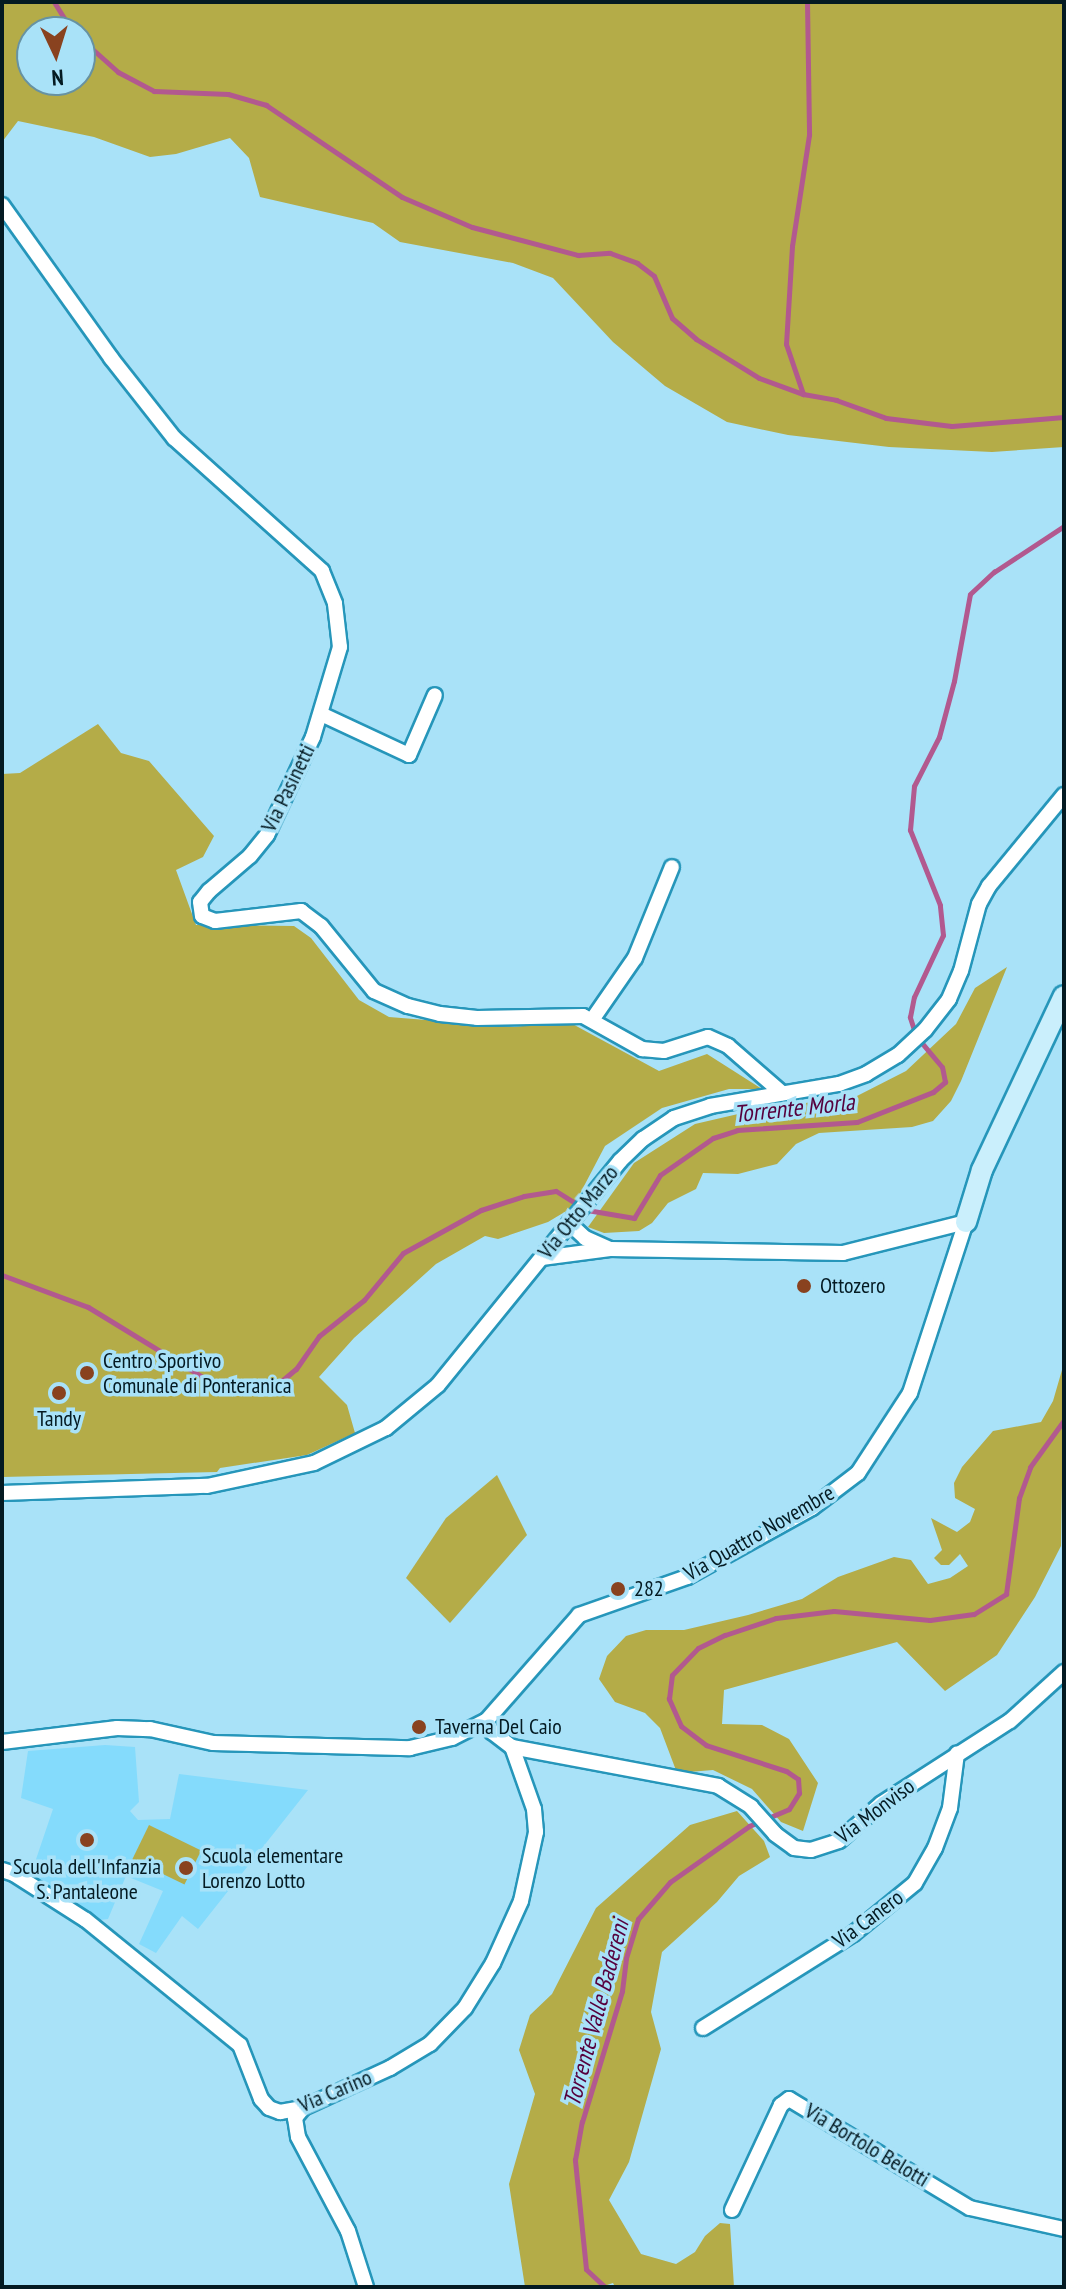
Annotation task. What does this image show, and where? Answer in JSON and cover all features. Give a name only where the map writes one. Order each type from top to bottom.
[{"type":"street","name":"Via Pasinetti","points":[[2,205],[111,358],[174,438],[322,571],[335,604],[340,647],[321,714],[287,797],[267,835],[250,856],[200,902],[202,916],[215,921],[301,911],[321,926],[374,991],[429,1012],[477,1018],[583,1016],[642,1049],[664,1051],[708,1037],[728,1046],[782,1093]]},
{"type":"street","points":[[321,714],[409,755],[435,695]]},
{"type":"street","name":"Via Otto Marzo","points":[[2,1493],[207,1486],[278,1473],[345,1451],[419,1404],[643,1139],[674,1118],[710,1106],[839,1084],[866,1074],[898,1055],[925,1030],[955,985],[979,904],[989,886],[1064,795]]},
{"type":"street","points":[[592,1020],[635,958],[672,867]]},
{"type":"street","name":"Via Quattro Novembre","points":[[2,1742],[139,1729],[213,1743],[410,1748],[452,1738],[486,1721],[579,1615],[687,1577],[812,1508],[858,1473],[910,1393],[982,1170],[1064,996]]},
{"type":"street","points":[[570,1222],[585,1238],[610,1249]]},
{"type":"street","points":[[542,1258],[610,1249],[843,1253],[966,1222]]},
{"type":"street","name":"Via Monviso","points":[[512,1747],[535,1754],[718,1786],[751,1807],[775,1834],[794,1848],[825,1848],[957,1753],[1010,1721],[1064,1672]]},
{"type":"street","points":[[486,1721],[492,1732],[512,1747]]},
{"type":"street","name":"Via Carino","points":[[2,1870],[14,1874],[97,1928],[240,2045],[261,2099],[269,2108],[280,2112],[303,2108],[390,2068],[430,2044],[465,2008],[493,1963],[521,1901],[536,1832],[534,1809],[512,1747]]},
{"type":"street","name":"Via Canero","points":[[703,2028],[853,1934],[915,1883],[935,1848],[950,1808],[957,1753]]},
{"type":"street","name":"Via Bortolo Belotti","points":[[732,2210],[781,2105],[789,2099],[970,2208],[1064,2229]]},
{"type":"street","points":[[303,2108],[295,2118],[298,2137],[348,2231],[366,2287]]},
{"type":"shaded area","points":[[2,2],[1064,2],[1064,447],[992,452],[889,447],[788,435],[727,422],[665,386],[613,342],[553,278],[513,263],[400,242],[373,223],[260,197],[249,158],[230,138],[176,154],[150,157],[94,137],[18,121],[2,142]]},
{"type":"shaded area","points":[[98,724],[121,753],[149,761],[214,836],[203,857],[176,870],[196,925],[294,926],[311,938],[359,1000],[389,1017],[514,1027],[567,1021],[659,1071],[707,1054],[762,1089],[729,1089],[662,1108],[605,1146],[573,1207],[548,1222],[498,1239],[485,1236],[436,1264],[354,1338],[319,1377],[347,1405],[355,1433],[307,1455],[220,1468],[217,1472],[2,1477],[2,774],[20,773]]},
{"type":"shaded area","points":[[1007,967],[961,1081],[951,1101],[933,1121],[912,1127],[819,1133],[796,1144],[777,1164],[738,1174],[703,1173],[696,1189],[668,1203],[652,1223],[639,1231],[604,1233],[588,1227],[634,1163],[695,1124],[764,1108],[855,1097],[906,1071],[956,1024],[975,988]]},
{"type":"shaded area","points":[[1064,1363],[1061,1546],[1035,1597],[997,1655],[945,1691],[897,1642],[724,1690],[722,1724],[762,1725],[789,1739],[818,1783],[803,1831],[781,1822],[752,1789],[713,1770],[677,1773],[660,1728],[645,1713],[615,1702],[599,1679],[607,1656],[626,1636],[646,1630],[684,1630],[748,1615],[802,1599],[838,1577],[894,1557],[911,1560],[928,1584],[950,1578],[968,1566],[960,1554],[949,1565],[941,1565],[934,1558],[942,1550],[931,1518],[957,1532],[970,1522],[975,1509],[955,1498],[954,1483],[962,1467],[993,1431],[1041,1422],[1053,1401]]},
{"type":"shaded area","points":[[497,1475],[527,1535],[450,1623],[406,1578],[446,1518]]},
{"type":"shaded area","points":[[105,1745],[135,1747],[139,1802],[130,1811],[138,1820],[170,1819],[179,1774],[308,1790],[198,1929],[182,1916],[156,1953],[139,1944],[163,1891],[126,1876],[108,1919],[100,1920],[30,1877],[53,1809],[21,1798],[28,1751]]},
{"type":"shaded area","points":[[737,1811],[764,1841],[770,1857],[739,1876],[717,1902],[662,1952],[651,2012],[661,2049],[629,2162],[609,2200],[641,2254],[676,2264],[695,2252],[705,2236],[720,2223],[730,2224],[734,2287],[615,2287],[613,2283],[601,2287],[525,2287],[509,2184],[535,2094],[519,2050],[530,2015],[552,1994],[596,1908],[690,1825]]},
{"type":"shaded area","points":[[149,1825],[201,1850],[184,1885],[132,1859]]},
{"type":"waterway","points":[[54,2],[63,16]]},
{"type":"waterway","points":[[807,2],[809,135],[792,246],[786,344],[803,394],[836,400],[886,418],[952,426],[1064,417]]},
{"type":"waterway","points":[[96,52],[118,72],[154,91],[228,94],[266,105],[402,197],[472,227],[578,255],[610,253],[637,263],[654,276],[672,318],[696,339],[759,378],[803,394]]},
{"type":"waterway","name":"Torrente Morla","points":[[2,1275],[88,1307],[211,1382],[238,1391],[273,1388],[296,1369],[319,1336],[364,1300],[403,1253],[481,1210],[524,1196],[556,1191],[587,1210],[634,1218],[660,1175],[713,1138],[737,1130],[857,1122],[933,1092],[945,1082],[942,1067],[916,1036],[910,1017],[914,997],[943,935],[940,905],[910,830],[914,786],[939,737],[954,681],[970,594],[994,572],[1064,526]]},
{"type":"waterway","name":"Torrente Valle Badereni","points":[[605,2287],[586,2269],[575,2160],[582,2122],[622,1991],[626,1958],[638,1919],[670,1882],[749,1826],[789,1809],[799,1793],[798,1779],[786,1771],[706,1745],[681,1726],[669,1699],[672,1675],[698,1648],[725,1635],[776,1618],[834,1611],[930,1620],[974,1614],[1006,1594],[1019,1498],[1030,1467],[1064,1420]]},
{"type":"place","name":"Ottozero","points":[[804,1286]]},
{"type":"place","name":"Centro Sportivo Comunale di Ponteranica","points":[[87,1373]]},
{"type":"place","name":"Tandy","points":[[59,1393]]},
{"type":"place","name":"282","points":[[618,1589]]},
{"type":"place","name":"Taverna Del Caio","points":[[419,1727]]},
{"type":"place","name":"Scuola dell'Infanzia S. Pantaleone","points":[[87,1840]]},
{"type":"place","name":"Scuola elementare Lorenzo Lotto","points":[[186,1868]]}]
